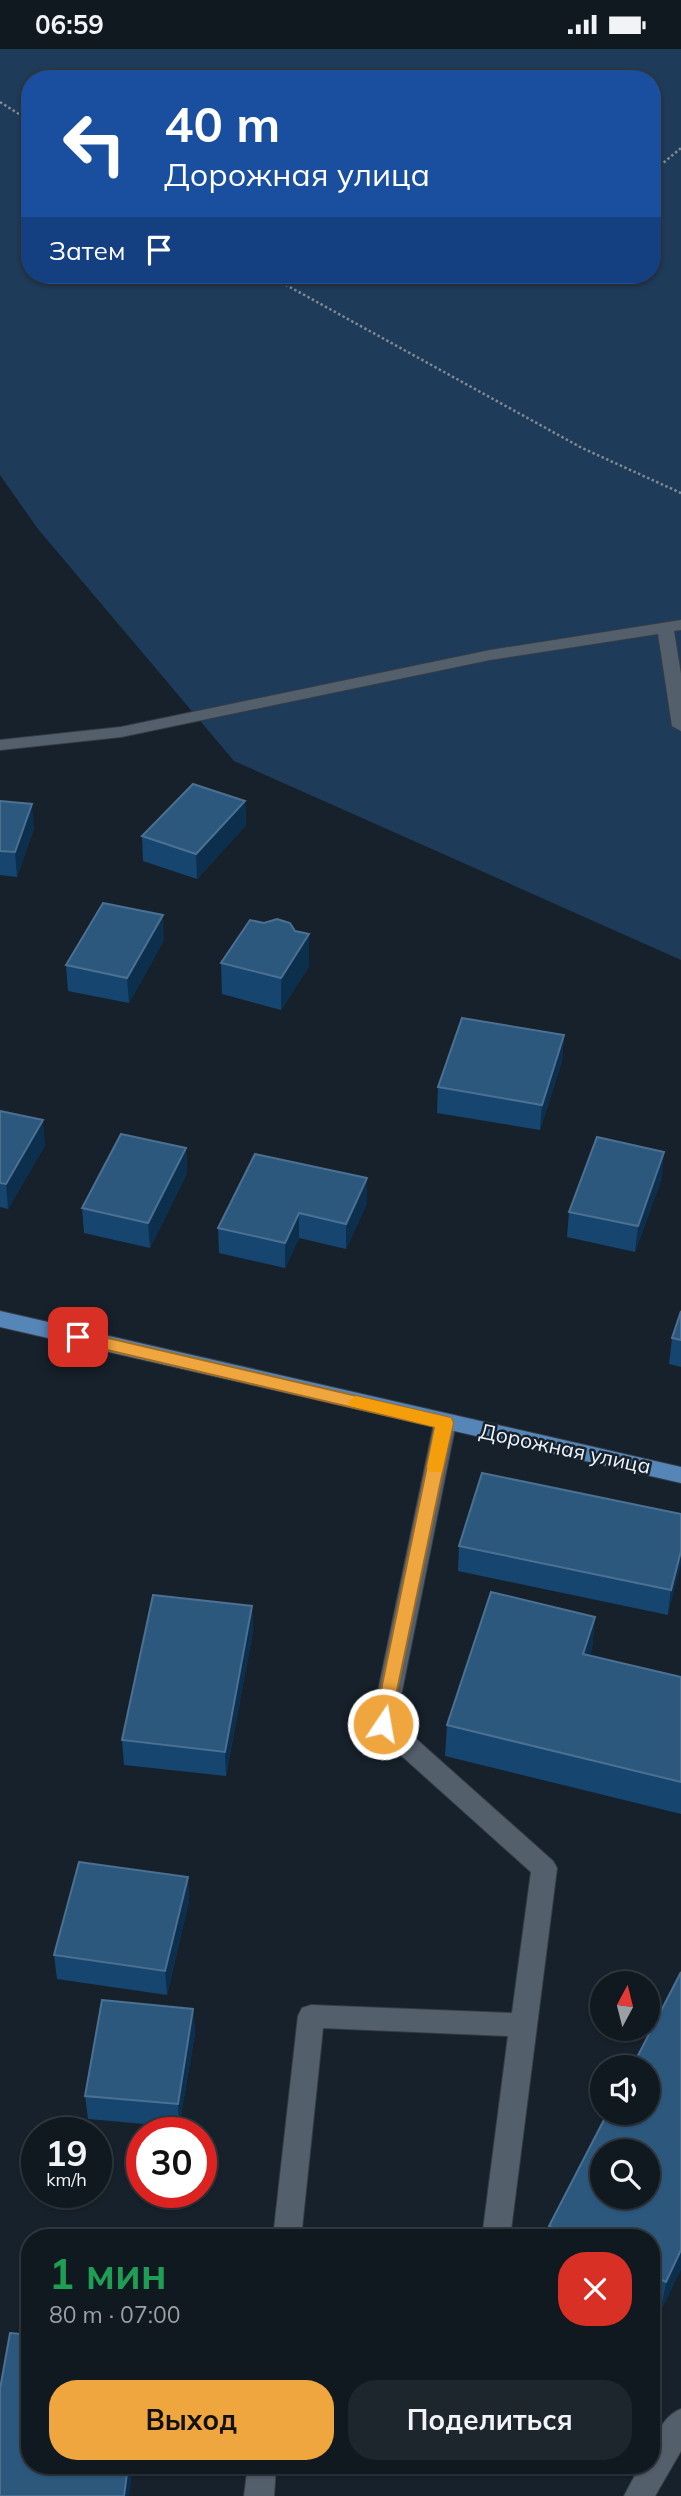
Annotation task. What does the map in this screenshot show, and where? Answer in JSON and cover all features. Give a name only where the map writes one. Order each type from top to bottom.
[{"type":"main road","name":"Дорожная улица","points":[[0,1319],[681,1475]]},
{"type":"street","points":[[0,745],[56,737],[121,733],[490,655],[673,626],[681,726]]},
{"type":"street","points":[[445,1423],[383,1724],[544,1868],[497,2229]]},
{"type":"street","points":[[287,2229],[311,2015],[523,2025]]},
{"type":"street","points":[[660,2460],[681,2423]]},
{"type":"street","points":[[259,2496],[261,2474]]},
{"type":"street","points":[[639,2496],[652,2474]]},
{"type":"path","points":[[0,102],[21,115]]},
{"type":"path","points":[[661,165],[681,148]]},
{"type":"path","points":[[284,284],[582,448],[681,493]]},
{"type":"shaded area","points":[[0,49],[681,49],[681,960],[234,761],[38,529],[0,475]]},
{"type":"building","points":[[193,784],[245,801],[196,854],[142,836]]},
{"type":"building","points":[[0,801],[32,804],[15,852],[0,851]]},
{"type":"building","points":[[103,903],[163,915],[127,978],[66,965]]},
{"type":"building","points":[[277,919],[290,923],[295,931],[309,934],[281,978],[221,963],[250,920],[264,923]]},
{"type":"building","points":[[462,1018],[564,1035],[542,1105],[438,1087]]},
{"type":"building","points":[[0,1111],[43,1120],[6,1184],[0,1183]]},
{"type":"building","points":[[121,1134],[186,1148],[148,1223],[82,1208]]},
{"type":"building","points":[[597,1137],[664,1152],[638,1226],[569,1212]]},
{"type":"building","points":[[255,1154],[367,1178],[346,1224],[299,1213],[285,1243],[218,1228]]},
{"type":"building","points":[[681,1311],[681,1340],[672,1338]]},
{"type":"building","points":[[482,1473],[681,1514],[681,1551],[671,1590],[459,1546]]},
{"type":"building","points":[[491,1592],[595,1617],[583,1654],[681,1677],[681,1782],[447,1725]]},
{"type":"building","points":[[153,1595],[252,1606],[225,1752],[122,1740]]},
{"type":"building","points":[[79,1862],[188,1877],[165,1971],[54,1955]]},
{"type":"building","points":[[681,1972],[681,2250],[666,2282],[660,2279],[660,2229],[555,2229],[549,2226],[590,2147],[590,2209],[660,2209],[660,2139],[594,2139],[601,2125],[660,2125],[660,2055],[638,2055],[645,2041],[660,2041],[660,2013]]},
{"type":"building","points":[[102,2000],[193,2009],[178,2104],[85,2096]]},
{"type":"building","points":[[10,2333],[21,2334],[21,2474],[127,2474],[124,2496],[0,2496],[0,2389]]},
{"type":"slow traffic","points":[[356,1402],[445,1423],[436,1467]]},
{"type":"route","points":[[78,1337],[445,1423],[383,1724]]}]
